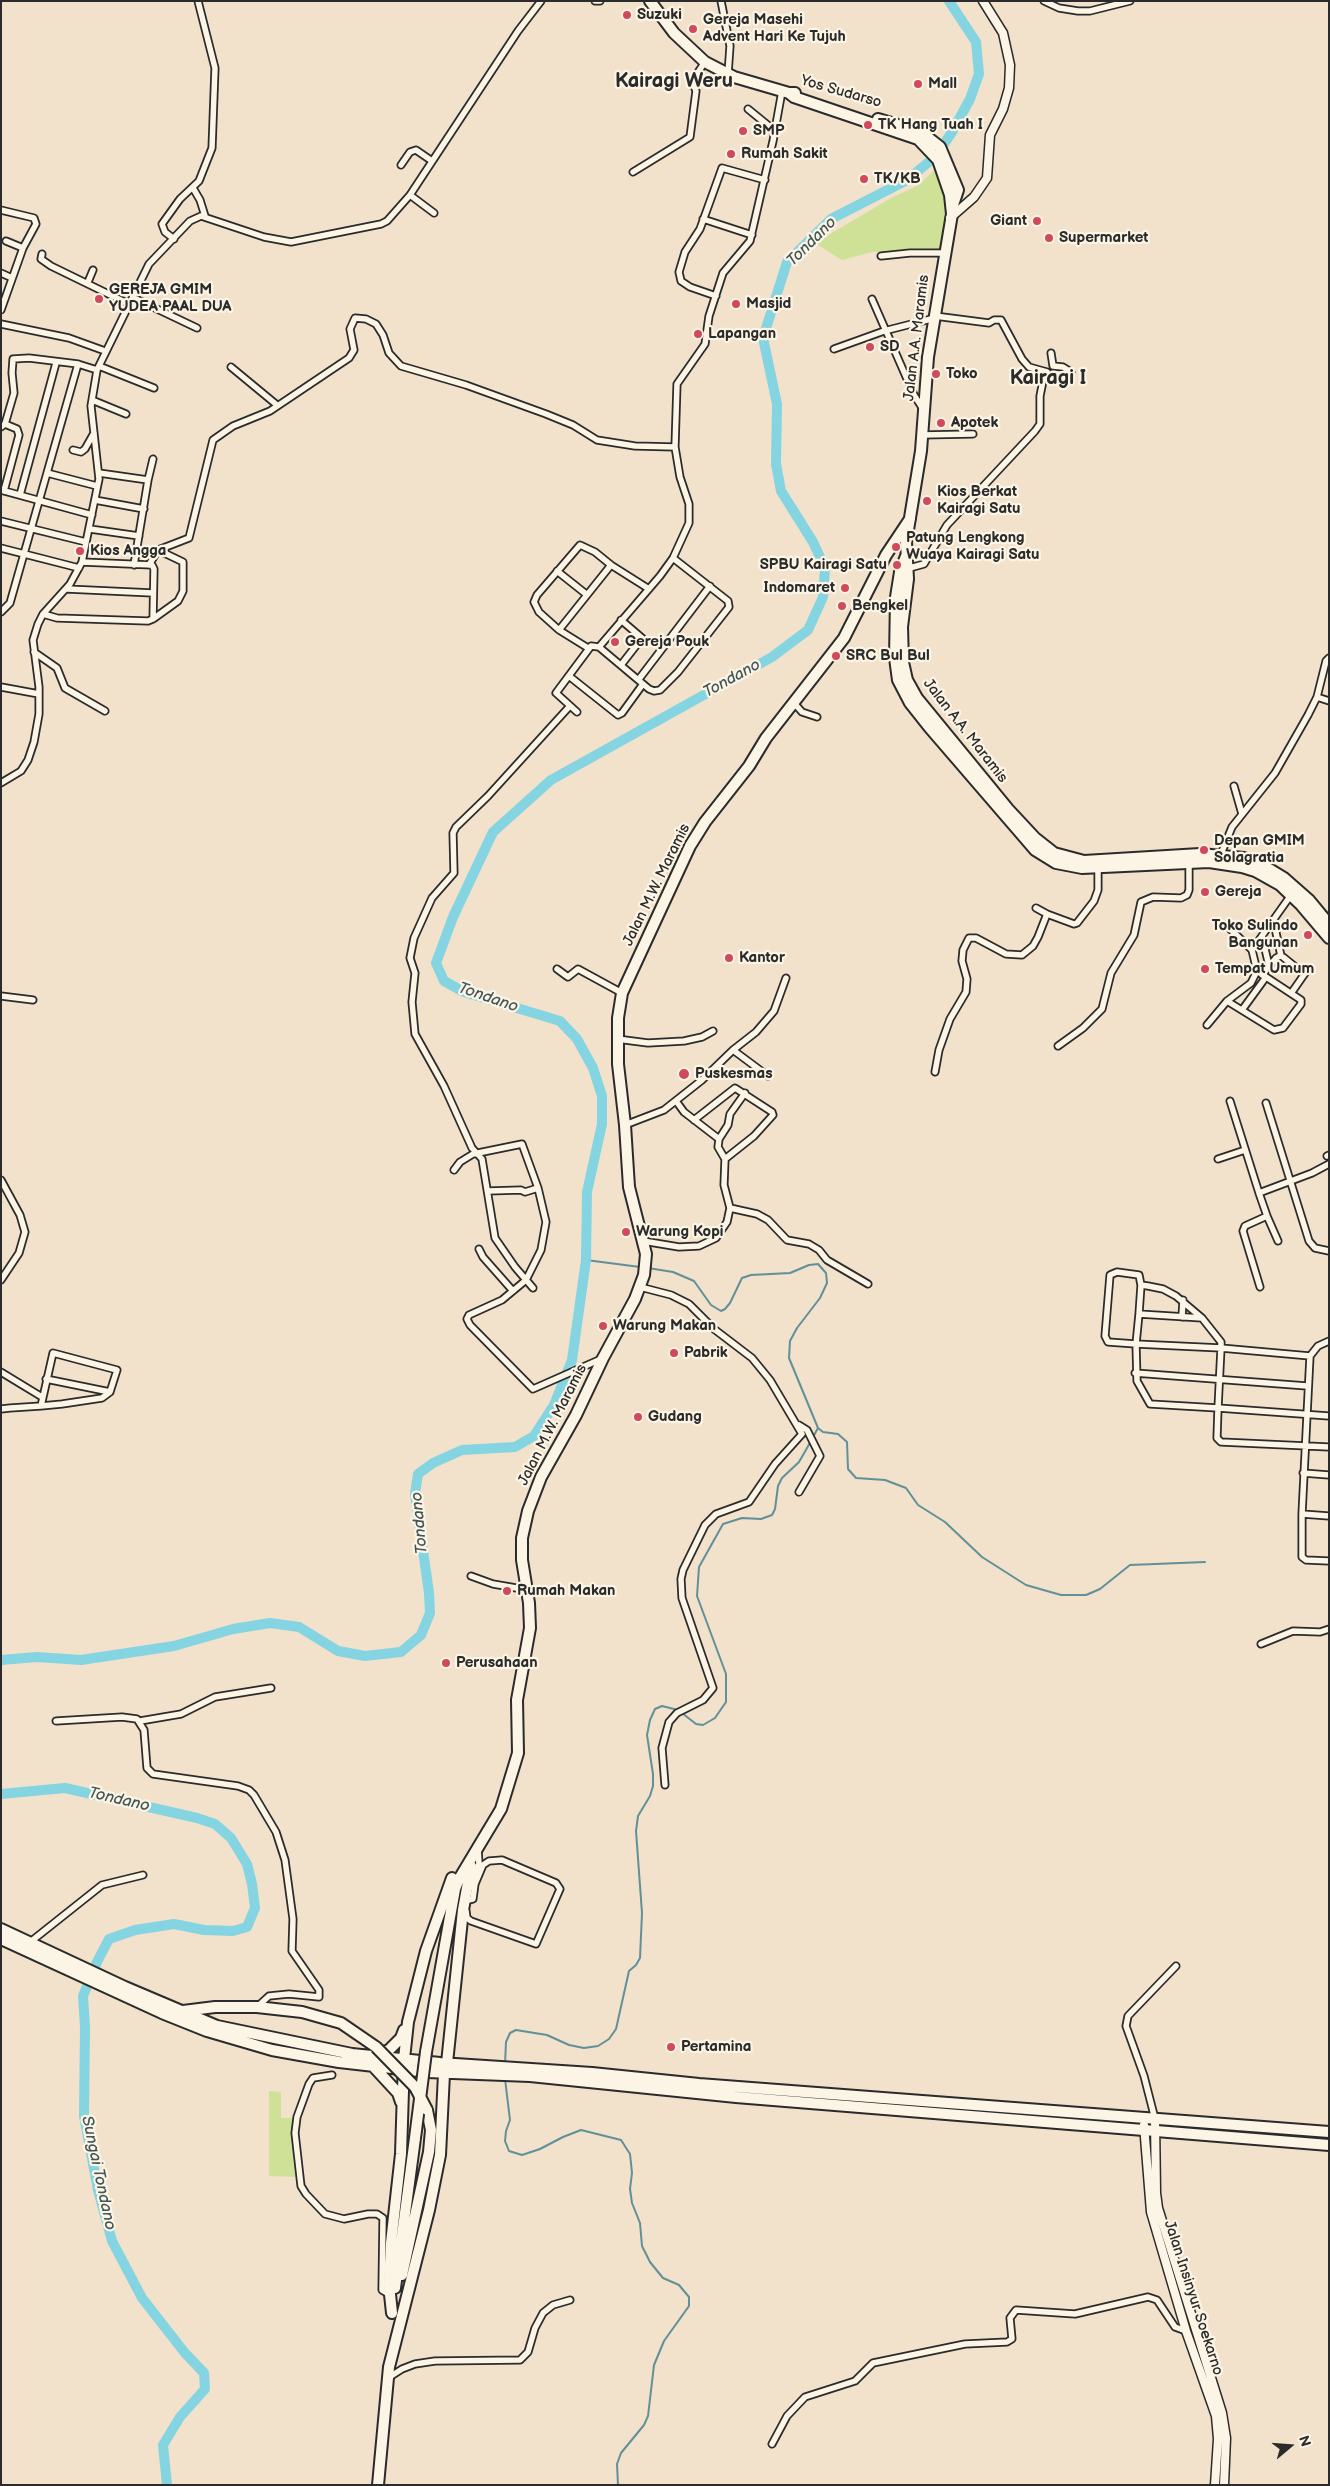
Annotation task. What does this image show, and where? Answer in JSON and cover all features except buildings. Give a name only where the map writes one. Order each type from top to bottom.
[{"type":"highway","name":"Yos Sudarso","points":[[650,1],[674,33],[705,62],[728,74],[927,140],[950,179],[951,213]]},
{"type":"highway","name":"Jalan A.A. Maramis","points":[[951,213],[926,368],[918,474],[904,565],[896,597],[896,675],[910,703],[1042,846],[1060,856],[1084,861],[1221,854],[1244,858],[1262,864],[1284,878],[1309,900],[1329,924]]},
{"type":"highway","name":"Jalan M.W. Maramis","points":[[474,1855],[505,1800],[518,1754],[517,1700],[530,1628],[528,1590],[522,1549],[528,1511],[541,1477],[576,1415],[640,1287],[644,1275],[646,1262],[644,1241],[629,1187],[617,1039],[622,993],[690,846],[705,822],[844,638],[886,555],[910,519]]},
{"type":"highway","points":[[886,555],[904,565]]},
{"type":"highway","points":[[940,734],[1035,850],[1048,860],[1064,866],[1098,868],[1209,862],[1242,867],[1272,880],[1291,894],[1329,938]]},
{"type":"highway","points":[[391,2304],[432,2013],[453,1897],[459,1878],[474,1855]]},
{"type":"highway","points":[[388,2367],[391,2243],[401,2154],[404,2064],[408,2022],[426,1951],[451,1880],[458,1868],[474,1855]]},
{"type":"highway","points":[[378,2485],[388,2367],[429,2210],[438,2162],[445,2068],[465,1893],[474,1855]]},
{"type":"highway","points":[[1,1929],[57,1960]]},
{"type":"highway","points":[[1,1939],[57,1960],[142,1999],[182,2011],[217,2026],[316,2048],[404,2064],[699,2084],[1149,2125],[1329,2145]]},
{"type":"highway","points":[[142,1999],[182,2022],[248,2043],[308,2056],[373,2066],[404,2064]]},
{"type":"highway","points":[[182,2011],[215,2007],[282,2008],[325,2017],[341,2023],[376,2047],[416,2086],[427,2110],[432,2130],[407,2257],[391,2304]]},
{"type":"highway","points":[[368,2056],[389,2050],[400,2038],[408,2022]]},
{"type":"highway","points":[[373,2066],[398,2093],[402,2105]]},
{"type":"highway","points":[[1149,2125],[1329,2132]]},
{"type":"main road","points":[[951,213],[982,187],[989,173],[990,135],[1006,100],[1010,72],[1003,33],[983,1]]},
{"type":"main road","name":"Jalan Insinyur Soekarno","points":[[1149,2125],[1151,2212],[1186,2331],[1216,2416],[1218,2439],[1215,2485]]},
{"type":"main road","name":"Jalan Insinyur Soekarno","points":[[1149,2125],[1158,2208],[1222,2413],[1226,2438],[1224,2485]]},
{"type":"street","points":[[174,239],[165,232],[162,224],[180,199],[199,181],[211,156],[215,68],[198,1]]},
{"type":"street","points":[[1,783],[15,776],[28,760],[38,726],[38,694],[33,640],[43,614],[66,589],[79,568],[90,529],[99,473],[92,400],[98,368],[105,351],[134,298],[149,264],[196,217],[205,216],[264,237],[298,242],[340,231],[381,224],[397,211],[410,195],[514,37],[541,1]]},
{"type":"street","points":[[595,1],[600,1]]},
{"type":"street","points":[[721,1],[730,46],[728,74]]},
{"type":"street","points":[[1044,1],[1059,8],[1078,12],[1090,11],[1130,1]]},
{"type":"street","points":[[633,172],[690,137],[696,91],[692,81],[705,62]]},
{"type":"street","points":[[599,647],[649,589],[672,558],[689,523],[690,514],[675,447],[677,384],[702,349],[709,316],[723,273],[743,253],[752,235],[785,92]]},
{"type":"street","points":[[748,109],[775,131]]},
{"type":"street","points":[[401,165],[410,152],[416,150],[432,161]]},
{"type":"street","points":[[716,296],[683,284],[679,276],[685,252],[694,240],[703,220],[722,168],[765,180]]},
{"type":"street","points":[[193,188],[205,216]]},
{"type":"street","points":[[410,195],[434,213]]},
{"type":"street","points":[[1,210],[36,220],[36,224],[23,248],[1,309]]},
{"type":"street","points":[[703,220],[752,235]]},
{"type":"street","points":[[6,242],[23,248]]},
{"type":"street","points":[[881,256],[910,253],[944,253]]},
{"type":"street","points":[[42,254],[41,259],[51,266],[131,304]]},
{"type":"street","points":[[88,282],[93,270]]},
{"type":"street","points":[[1,273],[12,278]]},
{"type":"street","points":[[134,298],[197,328]]},
{"type":"street","points":[[872,299],[884,332],[914,396],[923,408]]},
{"type":"street","points":[[834,349],[935,317],[989,323],[994,320],[1001,320],[1022,359],[1029,366],[1047,372]]},
{"type":"street","points":[[149,565],[158,550],[188,538],[213,440],[224,431],[270,412],[277,405],[352,355],[354,346],[350,325],[355,318],[366,319],[380,328],[389,354],[401,366],[466,385],[546,414],[573,425],[597,440],[635,446],[675,447]]},
{"type":"street","points":[[1,324],[69,338],[105,351]]},
{"type":"street","points":[[904,565],[924,564],[947,525],[1040,424],[1040,396],[1047,372],[1052,366],[1051,353]]},
{"type":"street","points":[[92,515],[3,490],[19,435],[18,429],[3,425],[14,393],[13,359],[29,358],[98,368],[154,388]]},
{"type":"street","points":[[20,495],[56,363]]},
{"type":"street","points":[[1,612],[10,603],[78,364]]},
{"type":"street","points":[[1052,366],[1063,367],[1071,372]]},
{"type":"street","points":[[232,367],[277,405]]},
{"type":"street","points":[[92,400],[126,414]]},
{"type":"street","points":[[73,450],[81,452],[86,450],[94,434]]},
{"type":"street","points":[[922,435],[973,434]]},
{"type":"street","points":[[134,564],[153,459]]},
{"type":"street","points":[[47,473],[98,486]]},
{"type":"street","points":[[99,473],[148,480]]},
{"type":"street","points":[[95,500],[144,509]]},
{"type":"street","points":[[1,521],[86,542]]},
{"type":"street","points":[[90,529],[139,536]]},
{"type":"street","points":[[588,648],[541,615],[534,602],[537,595],[580,545],[595,552],[610,565],[649,589]]},
{"type":"street","points":[[1,548],[79,568]]},
{"type":"street","points":[[43,614],[57,618],[148,621],[153,619],[178,601],[183,591],[183,562],[158,550]]},
{"type":"street","points":[[576,712],[556,695],[588,648],[595,645],[599,647],[654,691],[663,689],[729,607],[728,601],[672,558]]},
{"type":"street","points":[[82,562],[149,565],[154,569],[153,619]]},
{"type":"street","points":[[560,630],[610,565]]},
{"type":"street","points":[[557,571],[586,594]]},
{"type":"street","points":[[569,676],[619,715],[641,681],[710,586]]},
{"type":"street","points":[[66,589],[153,592]]},
{"type":"street","points":[[621,620],[642,638],[621,665]]},
{"type":"street","points":[[34,652],[57,668],[65,688],[105,711]]},
{"type":"street","points":[[1221,854],[1232,827],[1275,772],[1317,697],[1326,661],[1329,658]]},
{"type":"street","points":[[1,687],[38,694]]},
{"type":"street","points":[[1317,697],[1329,701]]},
{"type":"street","points":[[794,703],[802,712],[817,717]]},
{"type":"street","points":[[533,1288],[495,1238],[482,1159],[472,1148],[444,1086],[415,1034],[412,1002],[415,973],[410,961],[412,945],[432,898],[454,872],[453,833],[456,828],[488,796],[569,707]]},
{"type":"street","points":[[1234,786],[1242,814]]},
{"type":"street","points":[[1058,1046],[1083,1028],[1102,1008],[1111,973],[1132,941],[1141,902],[1153,897],[1181,898],[1187,895],[1190,890],[1188,863]]},
{"type":"street","points":[[1036,908],[1046,914],[1077,924],[1094,901],[1098,890],[1098,868]]},
{"type":"street","points":[[1252,950],[1291,894]]},
{"type":"street","points":[[935,1072],[939,1050],[950,1019],[966,992],[968,980],[962,961],[963,950],[969,938],[976,938],[1006,954],[1022,955],[1033,946],[1046,914]]},
{"type":"street","points":[[1271,923],[1275,928],[1282,956],[1306,972],[1292,992]]},
{"type":"street","points":[[1226,925],[1252,950],[1262,974],[1292,992],[1300,999],[1301,1004],[1283,1028],[1274,1030],[1227,1001]]},
{"type":"street","points":[[1262,936],[1269,966]]},
{"type":"street","points":[[1208,1025],[1227,1001],[1262,974],[1276,958],[1282,956]]},
{"type":"street","points":[[557,969],[568,977],[578,969],[622,993]]},
{"type":"street","points":[[1242,1010],[1262,974]]},
{"type":"street","points":[[625,1125],[664,1110],[702,1080],[770,1018],[786,978]]},
{"type":"street","points":[[1,996],[33,1000]]},
{"type":"street","points":[[617,1039],[648,1043],[684,1041],[705,1036],[713,1031]]},
{"type":"street","points":[[733,1050],[768,1076]]},
{"type":"street","points":[[694,1120],[735,1088],[772,1112],[773,1115],[754,1136],[725,1159]]},
{"type":"street","points":[[644,1241],[679,1247],[710,1242],[722,1229],[730,1208],[724,1185],[725,1159],[718,1147],[719,1139],[728,1125],[730,1114],[745,1093]]},
{"type":"street","points":[[676,1101],[684,1112],[719,1139]]},
{"type":"street","points":[[1230,1101],[1259,1193],[1278,1240]]},
{"type":"street","points":[[1266,1103],[1310,1242],[1315,1248],[1329,1251]]},
{"type":"street","points":[[454,1170],[460,1162],[478,1153],[522,1144],[545,1212],[546,1229],[541,1250],[526,1280],[502,1300],[473,1312],[467,1319],[475,1330],[533,1389],[603,1358]]},
{"type":"street","points":[[1218,1159],[1245,1150]]},
{"type":"street","points":[[1259,1193],[1329,1164]]},
{"type":"street","points":[[1,1180],[20,1215],[26,1232],[18,1253],[1,1280]]},
{"type":"street","points":[[488,1191],[521,1190],[525,1192],[538,1188]]},
{"type":"street","points":[[730,1208],[757,1214],[768,1220],[787,1240],[809,1244],[819,1250],[827,1260],[868,1284]]},
{"type":"street","points":[[1260,1287],[1243,1231],[1245,1226],[1267,1216]]},
{"type":"street","points":[[480,1249],[483,1256],[513,1291]]},
{"type":"street","points":[[1310,1356],[1221,1348],[1136,1344],[1108,1342],[1106,1340],[1109,1278],[1113,1273],[1136,1274],[1141,1277],[1142,1286],[1136,1344],[1135,1373],[1137,1381],[1150,1404],[1329,1416]]},
{"type":"street","points":[[1142,1286],[1163,1289],[1183,1300],[1202,1318],[1221,1342],[1217,1438],[1221,1442],[1329,1447]]},
{"type":"street","points":[[640,1287],[671,1295],[690,1304],[714,1329],[752,1358],[770,1380],[802,1432],[801,1438],[783,1455],[748,1502],[716,1514],[704,1525],[683,1570],[681,1579],[682,1598],[713,1686],[711,1694],[676,1713],[669,1722],[662,1748],[665,1785]]},
{"type":"street","points":[[1182,1317],[1183,1300]]},
{"type":"street","points":[[1139,1314],[1202,1318]]},
{"type":"street","points":[[1329,1341],[1318,1346],[1310,1356],[1302,1514],[1302,1557],[1306,1560],[1329,1561]]},
{"type":"street","points":[[1,1409],[41,1406],[91,1401],[106,1396],[110,1392],[117,1370],[53,1353],[41,1406]]},
{"type":"street","points":[[1,1372],[42,1397]]},
{"type":"street","points":[[1135,1373],[1307,1386]]},
{"type":"street","points":[[46,1379],[110,1392]]},
{"type":"street","points":[[797,1424],[807,1430],[820,1456],[799,1492]]},
{"type":"street","points":[[1303,1473],[1329,1475]]},
{"type":"street","points":[[1302,1514],[1329,1516]]},
{"type":"street","points":[[471,1576],[493,1584],[528,1590]]},
{"type":"street","points":[[1261,1644],[1293,1631],[1320,1632],[1329,1629]]},
{"type":"street","points":[[56,1721],[122,1717],[140,1721],[181,1714],[215,1697],[270,1688]]},
{"type":"street","points":[[140,1721],[144,1730],[149,1771],[154,1774],[184,1780],[244,1788],[254,1796],[276,1832],[286,1867],[293,1919],[292,1951],[318,1987],[319,1997],[289,1994],[269,1996],[257,2007]]},
{"type":"street","points":[[468,1900],[473,1899],[483,1865],[489,1861],[502,1860],[556,1883],[560,1889],[536,1944],[471,1921],[467,1918],[468,1900],[479,1864],[474,1855]]},
{"type":"street","points":[[29,1943],[102,1886],[144,1875]]},
{"type":"street","points":[[1149,2125],[1150,2102],[1144,2076],[1126,2026],[1128,2016],[1176,1966]]},
{"type":"street","points":[[332,2075],[313,2078],[297,2117],[295,2133],[301,2186],[325,2214],[344,2219],[368,2214],[378,2214],[383,2218],[382,2290],[391,2304]]},
{"type":"street","points":[[1149,2125],[1150,2102]]},
{"type":"street","points":[[772,2444],[788,2416],[805,2397],[856,2381],[873,2362],[965,2344],[1007,2342],[1012,2336],[1011,2315],[1016,2310],[1075,2314],[1148,2297],[1157,2300],[1175,2327],[1186,2331]]},
{"type":"street","points":[[386,2380],[402,2369],[435,2360],[520,2360],[528,2352],[535,2328],[543,2313],[553,2305],[570,2300]]},
{"type":"green space","points":[[938,167],[949,196],[943,252],[872,252],[842,260],[815,243],[891,198],[917,186]]},
{"type":"green space","points":[[269,2091],[281,2092],[281,2118],[293,2118],[292,2136],[296,2177],[269,2176]]},
{"type":"waterway","name":"Tondano","points":[[1,1660],[37,1657],[81,1660],[174,1646],[233,1629],[270,1623],[299,1627],[338,1651],[365,1656],[401,1652],[421,1635],[430,1613],[429,1593],[415,1494],[418,1474],[433,1463],[462,1450],[515,1447],[534,1436],[554,1405],[572,1360],[586,1260],[587,1192],[602,1124],[602,1096],[593,1068],[577,1039],[560,1021],[464,992],[444,981],[436,963],[453,917],[493,832],[551,780],[772,657],[808,630],[823,597],[825,568],[813,542],[781,491],[776,464],[777,404],[763,338],[787,262],[831,219],[907,180],[936,156],[952,132],[970,99],[979,74],[976,42],[949,1]]},
{"type":"waterway","points":[[586,1260],[640,1267]]},
{"type":"waterway","points":[[648,1268],[673,1272],[694,1281],[711,1305],[721,1311],[730,1303],[742,1278],[751,1275],[790,1273],[809,1265],[818,1264],[826,1273],[827,1283],[820,1298],[797,1328],[790,1341],[789,1358],[818,1428],[823,1432],[838,1434],[847,1442],[848,1469],[856,1478],[885,1480],[906,1488],[918,1505],[945,1522],[982,1557],[1026,1585],[1061,1595],[1086,1595],[1100,1589],[1130,1565],[1205,1562]]},
{"type":"waterway","points":[[813,1437],[818,1428]]},
{"type":"waterway","points":[[682,1713],[696,1724],[703,1725],[715,1718],[726,1702],[726,1674],[697,1596],[699,1567],[723,1524],[742,1518],[761,1519],[772,1515],[775,1509],[778,1486],[782,1478],[799,1462],[811,1441]]},
{"type":"waterway","points":[[505,2064],[506,2042],[510,2033],[516,2030],[547,2035],[569,2045],[584,2048],[598,2046],[609,2039],[616,2029],[629,1971],[640,1958],[642,1913],[636,1831],[638,1816],[650,1796],[653,1786],[647,1735],[650,1720],[655,1709],[662,1706],[678,1710]]},
{"type":"waterway","name":"Tondano","points":[[1,1794],[65,1788],[197,1818],[215,1824],[231,1838],[247,1864],[252,1884],[255,1908],[247,1927],[233,1931],[204,1930],[174,1924],[135,1930],[109,1939],[83,1996],[85,2027],[84,2116],[98,2190],[112,2241],[142,2298],[185,2353],[204,2373],[205,2389],[180,2417],[163,2445],[167,2485]]},
{"type":"waterway","points":[[505,2079],[510,2120],[505,2141],[509,2151],[522,2155],[581,2130],[621,2140],[630,2154],[632,2173],[630,2189],[632,2203],[640,2223],[642,2246],[650,2262],[663,2278],[679,2285],[689,2297],[689,2306],[664,2341],[654,2365],[648,2416],[644,2425],[621,2453],[617,2464],[618,2485]]},
{"type":"place","name":"Suzuki","points":[[627,15]]},
{"type":"place","name":"Gereja Masehi Advent Hari Ke Tujuh","points":[[693,29]]},
{"type":"place","name":"Mall","points":[[918,84]]},
{"type":"place","name":"TK Hang Tuah I","points":[[868,125]]},
{"type":"place","name":"SMP","points":[[743,131]]},
{"type":"place","name":"Rumah Sakit","points":[[731,154]]},
{"type":"place","name":"TK/KB","points":[[864,179]]},
{"type":"place","name":"Giant","points":[[1037,221]]},
{"type":"place","name":"Supermarket","points":[[1049,238]]},
{"type":"place","name":"GEREJA GMIM YUDEA PAAL DUA","points":[[99,299]]},
{"type":"place","name":"Masjid","points":[[736,304]]},
{"type":"place","name":"Lapangan","points":[[698,334]]},
{"type":"place","name":"SD","points":[[870,347]]},
{"type":"place","name":"Toko","points":[[936,374]]},
{"type":"place","name":"Apotek","points":[[941,423]]},
{"type":"place","name":"Kios Berkat Kairagi Satu","points":[[927,501]]},
{"type":"place","name":"Patung Lengkong Wuaya Kairagi Satu","points":[[896,547]]},
{"type":"place","name":"Kios Angga","points":[[80,551]]},
{"type":"place","name":"SPBU Kairagi Satu","points":[[897,565]]},
{"type":"place","name":"Indomaret","points":[[845,588]]},
{"type":"place","name":"Bengkel","points":[[842,606]]},
{"type":"place","name":"Gereja Pouk","points":[[615,642]]},
{"type":"place","name":"SRC Bul Bul","points":[[836,656]]},
{"type":"place","name":"Depan GMIM Solagratia","points":[[1204,850]]},
{"type":"place","name":"Gereja","points":[[1205,892]]},
{"type":"place","name":"Toko Sulindo Bangunan","points":[[1308,935]]},
{"type":"place","name":"Kantor","points":[[729,958]]},
{"type":"place","name":"Tempat Umum","points":[[1205,969]]},
{"type":"place","name":"Puskesmas","points":[[684,1074]]},
{"type":"place","name":"Warung Kopi","points":[[626,1232]]},
{"type":"place","name":"Warung Makan","points":[[603,1326]]},
{"type":"place","name":"Pabrik","points":[[674,1353]]},
{"type":"place","name":"Gudang","points":[[638,1417]]},
{"type":"place","name":"Rumah Makan","points":[[507,1591]]},
{"type":"place","name":"Perusahaan","points":[[446,1663]]},
{"type":"place","name":"Pertamina","points":[[671,2047]]},
{"type":"district","name":"Kairagi Weru","points":[[674,82]]},
{"type":"district","name":"Kairagi I","points":[[1048,379]]},
{"type":"water label","name":"Sungai Tondano","points":[[98,2173]]}]
